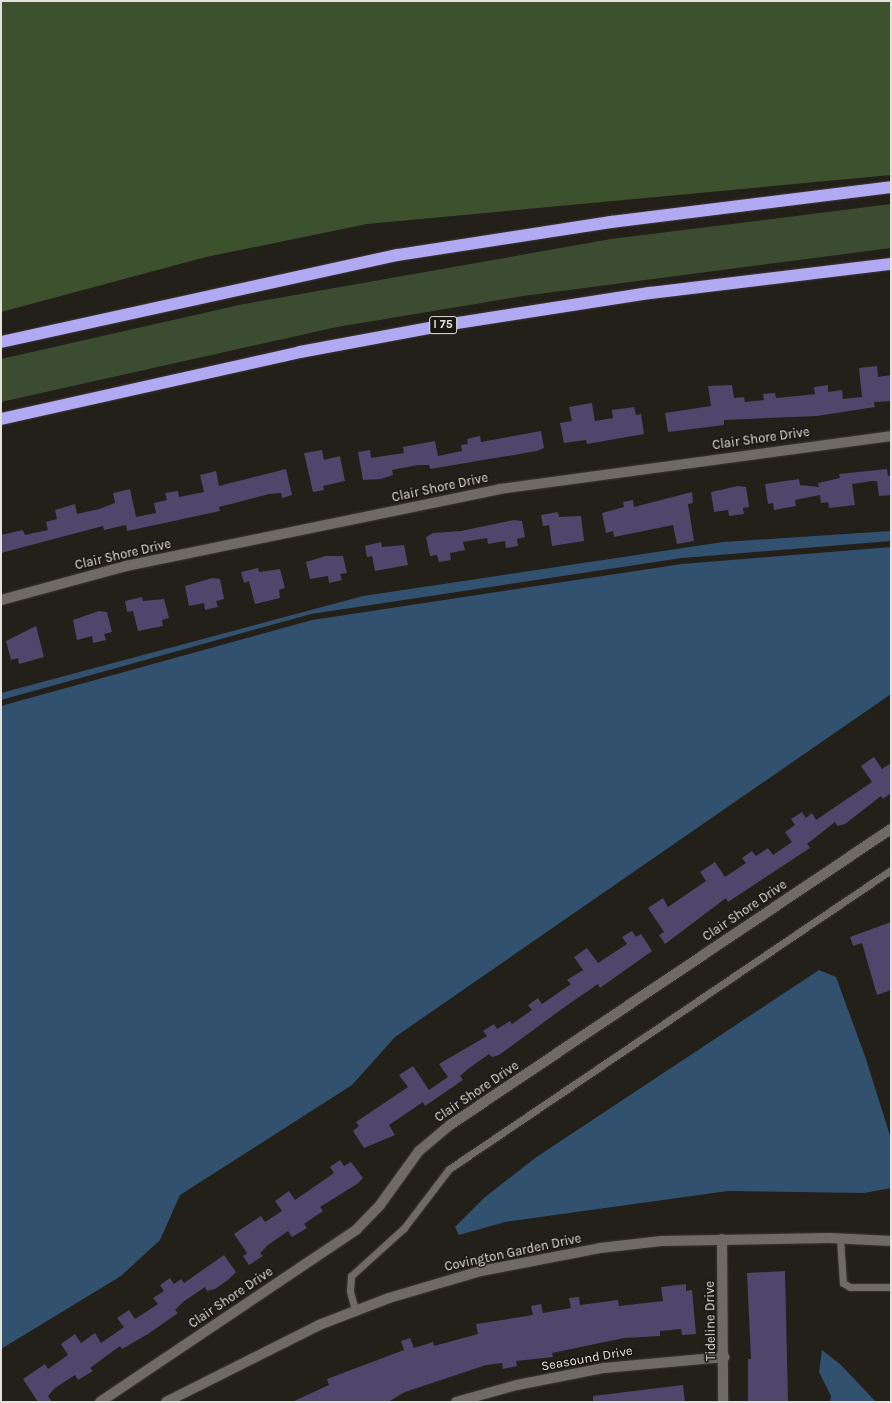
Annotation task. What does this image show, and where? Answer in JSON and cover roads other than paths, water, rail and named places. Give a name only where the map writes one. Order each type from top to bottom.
[{"type":"highway","points":[[1,342],[398,255],[672,214],[891,187]]},
{"type":"highway","name":"I 75","points":[[1,420],[300,352],[445,325],[650,293],[891,264]]},
{"type":"street","name":"Clair Shore Drive","points":[[1,600],[126,566],[500,489],[891,436]]},
{"type":"street","name":"Clair Shore Drive","points":[[100,1402],[357,1229],[380,1205],[419,1151],[450,1125],[891,829]]},
{"type":"street","name":"Covington Garden Drive","points":[[166,1402],[215,1374],[355,1310],[435,1284],[540,1258],[646,1243],[722,1239],[840,1238],[891,1241]]},
{"type":"street","name":"Tideline Drive","points":[[722,1239],[724,1357],[723,1402]]},
{"type":"street","name":"Seasound Drive","points":[[456,1402],[517,1385],[604,1368],[724,1357]]},
{"type":"lane","points":[[355,1310],[350,1290],[351,1276],[404,1228],[449,1169],[891,870]]},
{"type":"lane","points":[[840,1238],[843,1283],[850,1287],[891,1287]]},
{"type":"water","points":[[891,531],[891,541],[682,558],[311,614],[1,700],[1,693],[363,596],[723,542]]},
{"type":"water","points":[[891,547],[891,694],[395,1037],[352,1085],[180,1195],[160,1240],[121,1276],[1,1349],[1,706],[312,620],[682,564]]},
{"type":"water","points":[[819,970],[836,977],[866,1059],[891,1139],[891,1188],[864,1193],[728,1191],[505,1222],[459,1235],[455,1227],[484,1198],[535,1158]]},
{"type":"water","points":[[822,1350],[841,1365],[876,1402],[830,1402],[831,1396],[819,1372]]}]
